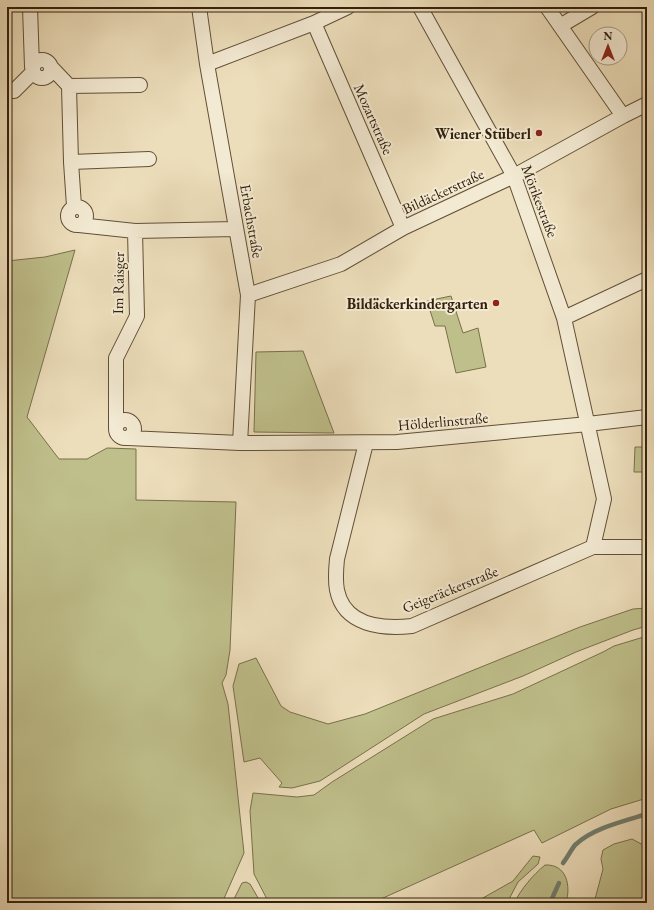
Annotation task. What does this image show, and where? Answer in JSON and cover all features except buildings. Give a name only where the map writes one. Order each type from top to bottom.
[{"type":"street","points":[[30,7],[32,69],[35,76],[39,78],[49,76],[51,67],[69,86],[140,85]]},
{"type":"street","name":"Erbachstraße","points":[[199,7],[207,64],[248,295],[240,443]]},
{"type":"street","points":[[207,64],[314,23],[348,7]]},
{"type":"street","name":"Mörikestraße","points":[[420,7],[514,176],[564,318],[588,424]]},
{"type":"street","points":[[547,7],[623,116]]},
{"type":"street","points":[[560,26],[592,7]]},
{"type":"street","name":"Mozartstraße","points":[[314,23],[403,228]]},
{"type":"street","points":[[7,92],[14,92],[32,69]]},
{"type":"street","name":"Im Raisger","points":[[69,86],[74,206],[69,209],[67,213],[67,218],[70,223],[74,225],[135,231],[236,229]]},
{"type":"street","name":"Bildäckerstraße","points":[[248,295],[341,264],[403,228],[514,176],[647,104]]},
{"type":"street","points":[[71,162],[149,159]]},
{"type":"street","name":"Im Raisger","points":[[135,231],[137,316],[116,358],[116,427],[118,423],[123,420],[128,420],[132,423],[134,432],[132,436],[128,438],[240,443]]},
{"type":"street","points":[[564,318],[647,279]]},
{"type":"street","name":"Hölderlinstraße","points":[[240,443],[397,442],[588,424],[647,416]]},
{"type":"street","points":[[588,424],[604,499],[593,547]]},
{"type":"street","name":"Geigeräckerstraße","points":[[366,443],[337,559],[336,575],[337,591],[341,603],[351,614],[362,622],[380,627],[396,628],[412,626],[593,547],[647,547]]},
{"type":"green space","points":[[75,250],[27,417],[59,459],[87,459],[107,448],[136,449],[136,500],[236,502],[230,650],[226,675],[222,683],[228,704],[244,853],[222,903],[7,903],[7,261],[45,257]]},
{"type":"green space","points":[[451,296],[463,333],[478,328],[486,367],[456,373],[445,326],[435,326],[427,301]]},
{"type":"green space","points":[[303,351],[334,433],[254,432],[256,352]]},
{"type":"green space","points":[[635,447],[647,447],[647,472],[634,472]]},
{"type":"green space","points":[[647,608],[647,626],[576,652],[523,676],[424,714],[320,781],[292,788],[279,787],[282,783],[260,758],[244,762],[233,686],[239,664],[256,658],[281,706],[290,712],[328,724],[365,714],[580,627],[633,609]]},
{"type":"green space","points":[[647,636],[647,798],[611,809],[542,843],[534,830],[372,903],[269,903],[254,874],[250,811],[253,793],[297,797],[314,795],[332,782],[433,719],[513,694],[614,646]]},
{"type":"green space","points":[[632,839],[647,847],[647,869],[643,876],[647,882],[647,901],[645,903],[594,903],[603,869],[601,859],[603,850],[614,844]]},
{"type":"green space","points":[[533,856],[540,857],[538,864],[518,882],[507,903],[474,903],[513,881]]},
{"type":"green space","points":[[545,865],[558,868],[566,877],[568,890],[566,903],[514,903],[528,882]]},
{"type":"green space","points":[[246,882],[250,884],[261,903],[232,903],[242,883]]},
{"type":"waterway","points":[[563,863],[575,845],[582,839],[619,822],[647,814]]},
{"type":"waterway","points":[[550,903],[559,883]]},
{"type":"place","name":"Wiener Stüberl","points":[[539,133]]},
{"type":"place","name":"Bildäckerkindergarten","points":[[496,303]]}]
